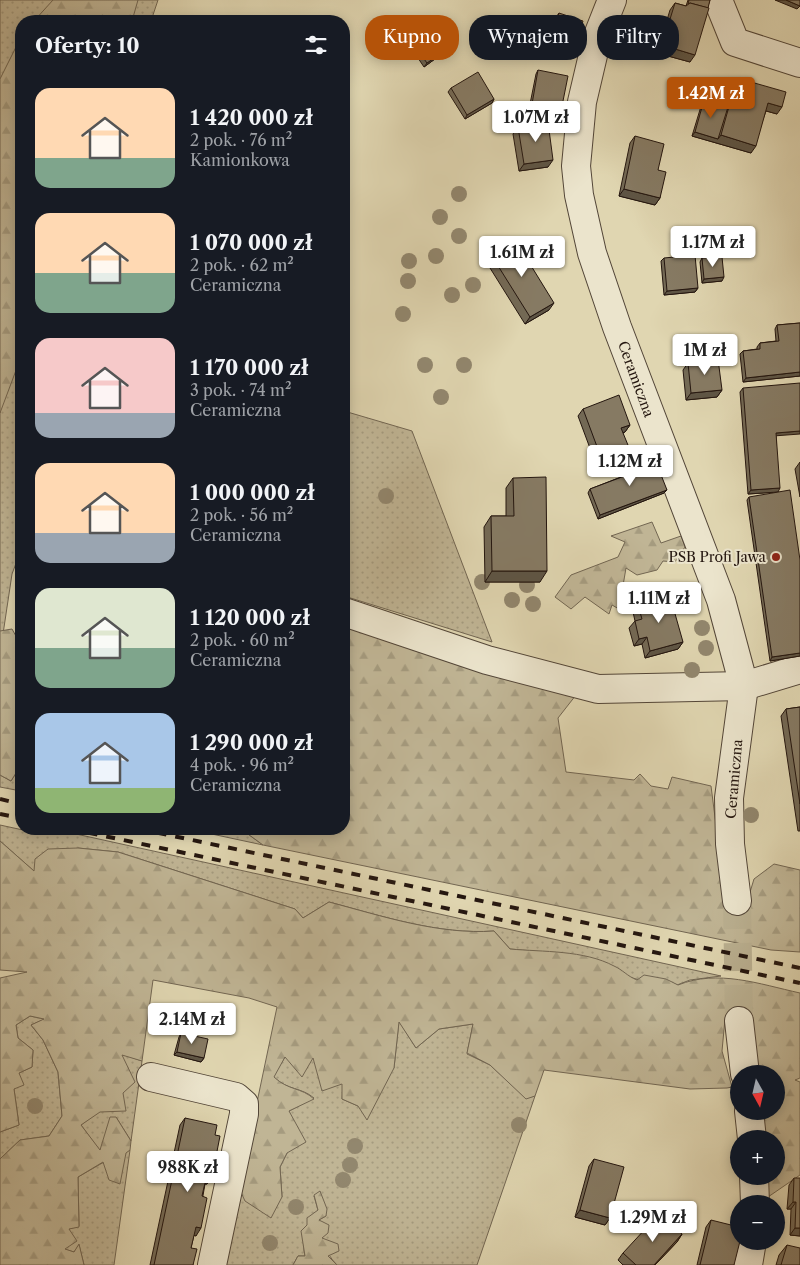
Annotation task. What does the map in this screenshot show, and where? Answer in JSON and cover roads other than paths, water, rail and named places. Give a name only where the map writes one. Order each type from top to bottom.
[{"type":"street","name":"Ceramiczna","points":[[612,0],[597,38],[582,102],[576,166],[580,203],[592,253],[617,326],[721,600],[744,686],[729,798],[730,844],[737,901]]},
{"type":"street","points":[[718,0],[736,42],[800,62]]},
{"type":"street","points":[[350,614],[487,660],[598,689],[744,686],[800,669]]},
{"type":"street","points":[[739,1021],[744,1065]]},
{"type":"street","points":[[151,1077],[236,1097],[244,1104],[244,1114],[212,1265]]},
{"type":"street","points":[[748,1265],[750,1250]]},
{"type":"tunnel","points":[[737,901],[739,1021]]},
{"type":"railway","points":[[0,799],[15,803]]},
{"type":"railway","points":[[0,814],[15,817]]},
{"type":"railway","points":[[99,835],[800,983]]},
{"type":"railway","points":[[168,835],[800,968]]},
{"type":"place","name":"PSB Profi Jawa","points":[[776,557]]}]
